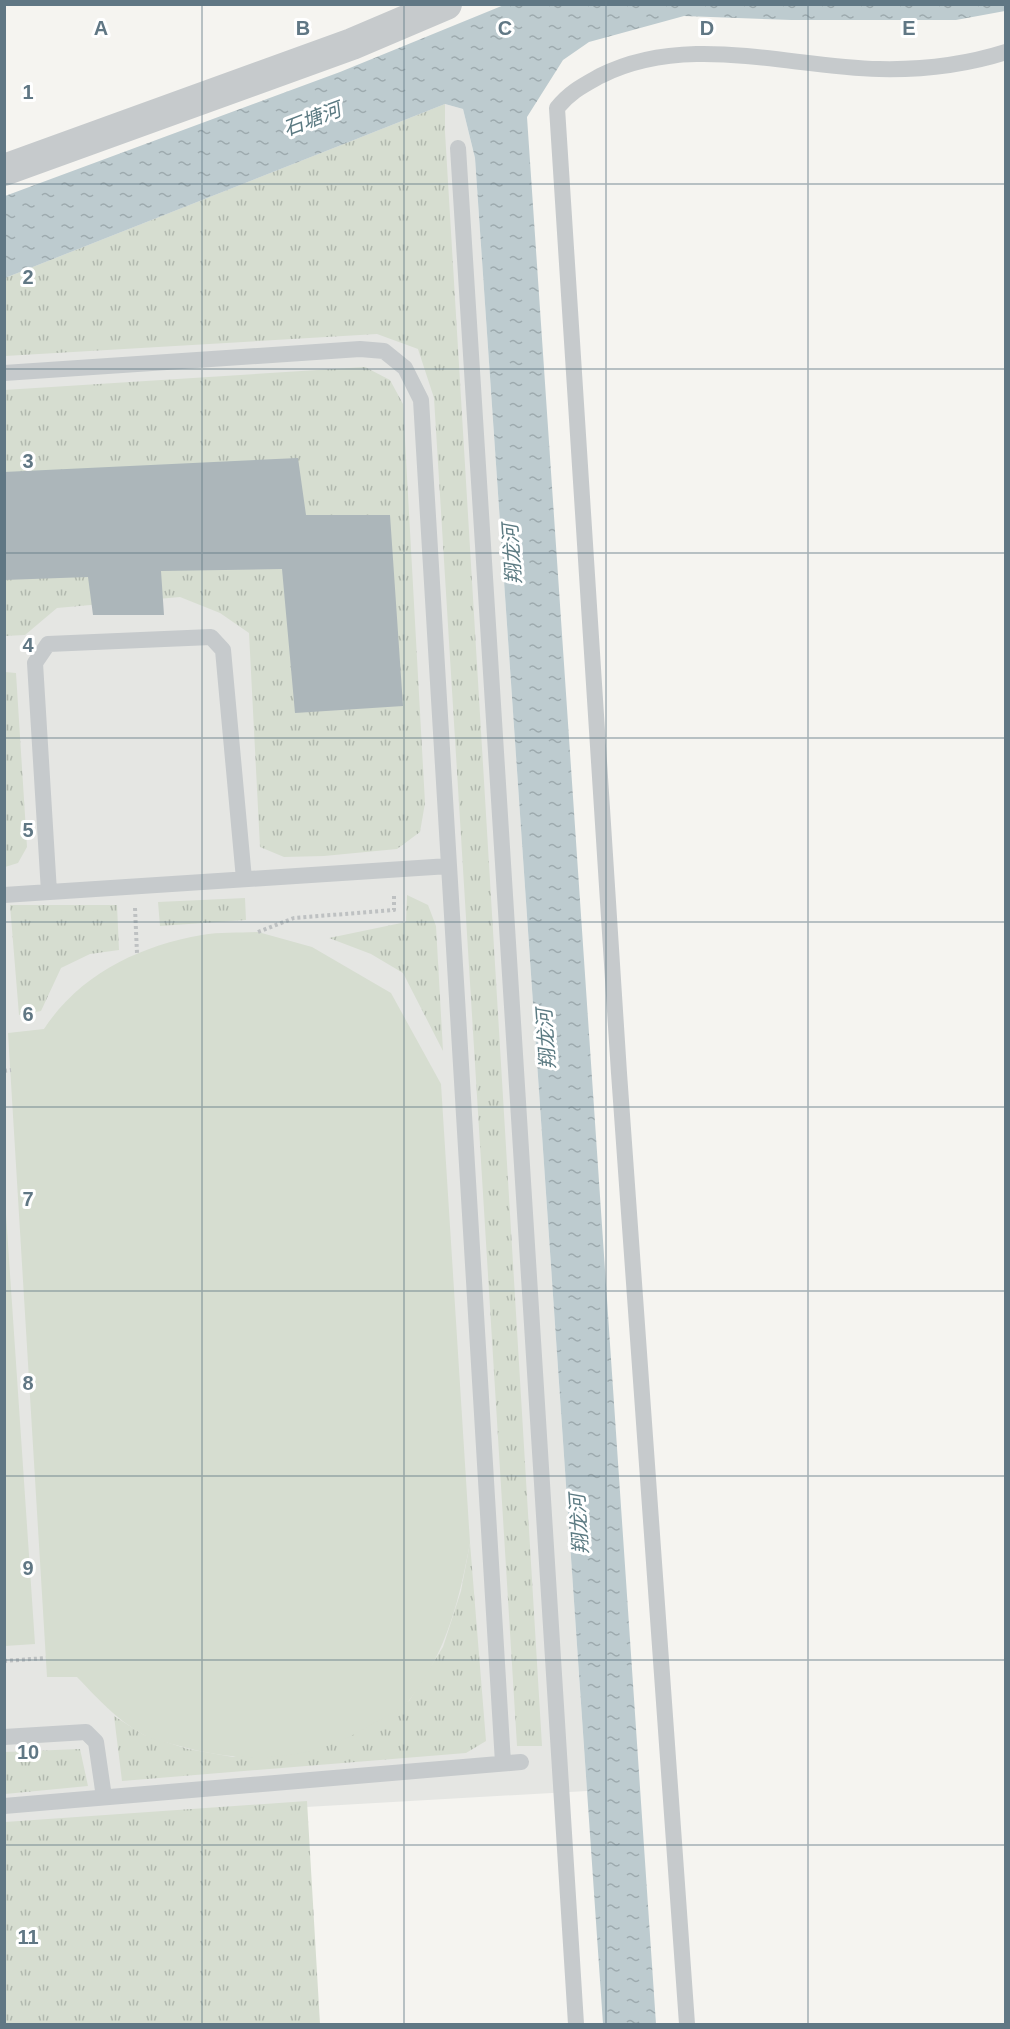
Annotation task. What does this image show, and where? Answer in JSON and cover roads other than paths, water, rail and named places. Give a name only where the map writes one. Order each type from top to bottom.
[{"type":"street","points":[[4,171],[352,44],[446,4]]},
{"type":"lane","points":[[687,2025],[619,1073],[557,108],[570,92],[618,67],[662,55],[709,54],[879,69],[933,68],[982,60],[1005,52]]},
{"type":"lane","points":[[458,148],[576,2025]]},
{"type":"lane","points":[[4,373],[360,349],[384,351],[405,368],[421,400],[503,1763]]},
{"type":"lane","points":[[49,892],[35,663],[48,644],[211,637],[223,650],[227,671],[244,879]]},
{"type":"lane","points":[[4,895],[449,866]]},
{"type":"lane","points":[[4,1737],[86,1732],[96,1742],[104,1797]]},
{"type":"lane","points":[[4,1806],[521,1762]]},
{"type":"water","points":[[504,5],[1005,5],[1005,11],[956,20],[791,20],[684,16],[589,42],[563,60],[527,117],[656,2024],[603,2024],[475,158],[463,109],[445,104],[5,278],[5,196],[340,72]]},
{"type":"water label","name":"石塘河","points":[[312,119]]},
{"type":"water label","name":"翔龙河","points":[[512,554]]},
{"type":"water label","name":"翔龙河","points":[[546,1039]]},
{"type":"water label","name":"翔龙河","points":[[579,1524]]}]
